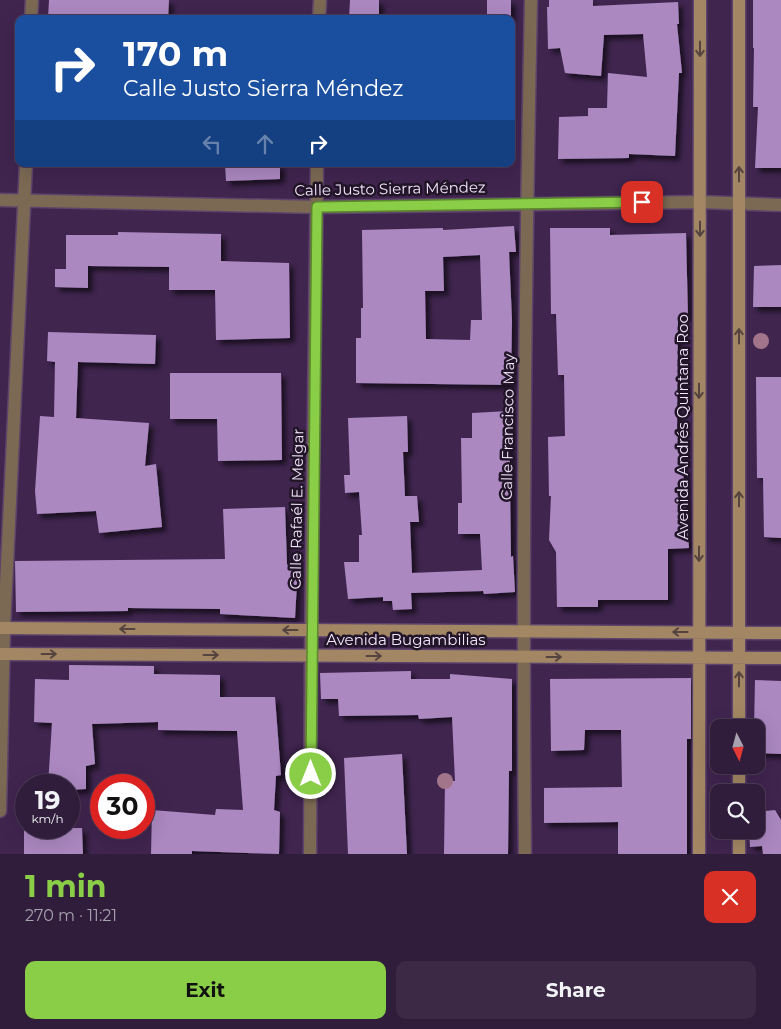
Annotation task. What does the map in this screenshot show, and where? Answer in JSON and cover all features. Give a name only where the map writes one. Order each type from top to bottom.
[{"type":"main road","name":"Avenida Andrés Quintana Roo","points":[[699,854],[700,0]]},
{"type":"main road","points":[[739,0],[739,719]]},
{"type":"main road","name":"Avenida Bugambilias","points":[[2,628],[781,633]]},
{"type":"main road","name":"Avenida Bugambilias","points":[[2,654],[781,658]]},
{"type":"main road","points":[[739,839],[739,854]]},
{"type":"street","points":[[31,15],[32,0]]},
{"type":"street","points":[[320,0],[320,15]]},
{"type":"street","name":"Calle Francisco May","points":[[525,854],[523,631],[531,0]]},
{"type":"street","points":[[0,811],[2,628],[26,167]]},
{"type":"street","name":"Calle Rafaél E. Melgar","points":[[310,854],[317,167]]},
{"type":"street","name":"Calle Justo Sierra Méndez","points":[[0,200],[317,207],[700,202],[781,205]]},
{"type":"building","points":[[49,0],[169,0],[168,15],[48,15]]},
{"type":"building","points":[[350,0],[379,0],[379,15],[349,15]]},
{"type":"building","points":[[487,0],[511,0],[511,15],[487,15]]},
{"type":"building","points":[[549,0],[593,0],[593,6],[678,2],[679,24],[677,24],[682,73],[679,73],[675,156],[629,154],[629,158],[558,159],[559,117],[588,116],[588,108],[607,108],[608,73],[647,77],[643,34],[604,35],[601,76],[565,73],[560,48],[548,49],[547,7],[549,7]]},
{"type":"building","points":[[753,0],[781,0],[781,168],[755,168],[758,107],[753,107]]},
{"type":"building","points":[[225,167],[280,167],[280,179],[226,181]]},
{"type":"building","points":[[514,226],[516,252],[509,252],[512,320],[511,385],[356,383],[356,338],[361,338],[361,308],[363,308],[362,230],[443,228],[443,230]],"holes":[[[480,255],[482,320],[471,320],[470,340],[426,339],[425,291],[444,291],[443,257]]]},
{"type":"building","points":[[550,228],[610,228],[610,235],[686,233],[688,317],[678,318],[677,434],[680,433],[689,548],[668,549],[668,600],[598,600],[598,607],[557,607],[556,552],[549,540],[551,496],[549,496],[548,437],[565,436],[564,375],[558,375],[556,314],[551,314]]},
{"type":"building","points":[[118,232],[221,234],[221,261],[289,263],[290,338],[216,340],[215,290],[169,290],[169,267],[88,266],[88,288],[55,287],[55,269],[66,269],[66,235],[118,235]]},
{"type":"building","points":[[781,265],[781,307],[753,307],[754,266]]},
{"type":"building","points":[[48,332],[156,335],[155,364],[78,362],[76,418],[149,423],[145,466],[156,464],[162,527],[99,533],[96,511],[37,514],[35,491],[40,416],[54,417],[55,362],[47,361]]},
{"type":"building","points":[[170,373],[281,373],[282,460],[218,461],[217,419],[170,419]]},
{"type":"building","points":[[756,377],[781,377],[781,538],[764,537],[763,478],[757,478]]},
{"type":"building","points":[[509,411],[511,557],[513,556],[515,592],[484,594],[483,591],[411,593],[412,609],[393,610],[392,601],[383,601],[383,597],[348,599],[344,562],[359,562],[359,535],[362,535],[359,492],[345,493],[344,475],[350,475],[348,418],[407,416],[408,452],[403,452],[405,496],[417,496],[419,522],[410,522],[412,573],[482,570],[480,534],[458,534],[458,503],[462,503],[461,438],[472,438],[472,413]]},
{"type":"building","points":[[285,507],[287,564],[298,565],[295,618],[220,614],[220,609],[128,608],[128,611],[16,612],[15,561],[225,559],[223,509]]},
{"type":"building","points":[[69,665],[154,666],[154,674],[220,675],[220,697],[275,697],[281,775],[276,776],[274,810],[280,812],[279,854],[192,851],[192,854],[151,854],[151,839],[155,839],[155,810],[215,815],[216,809],[243,810],[237,731],[158,730],[158,722],[92,724],[95,764],[86,766],[86,789],[80,789],[80,774],[49,774],[52,723],[34,722],[35,679],[69,680]]},
{"type":"building","points":[[411,671],[411,679],[450,679],[450,674],[512,679],[512,771],[509,771],[508,854],[444,854],[445,781],[455,781],[452,717],[419,719],[418,715],[339,716],[338,699],[321,699],[320,673]]},
{"type":"building","points":[[691,678],[691,739],[687,739],[687,854],[618,854],[618,822],[544,823],[544,788],[622,787],[621,730],[585,730],[584,750],[551,751],[550,679]]},
{"type":"building","points":[[755,680],[781,681],[781,754],[765,753],[765,719],[754,719]]},
{"type":"building","points":[[402,754],[407,854],[348,854],[344,758]]},
{"type":"building","points":[[775,810],[781,820],[781,854],[763,854],[762,846],[750,847],[750,839],[765,839],[765,811]]},
{"type":"building","points":[[80,828],[82,828],[83,854],[24,854],[24,839],[80,839]]},
{"type":"route","points":[[311,774],[317,207],[642,202]]}]
